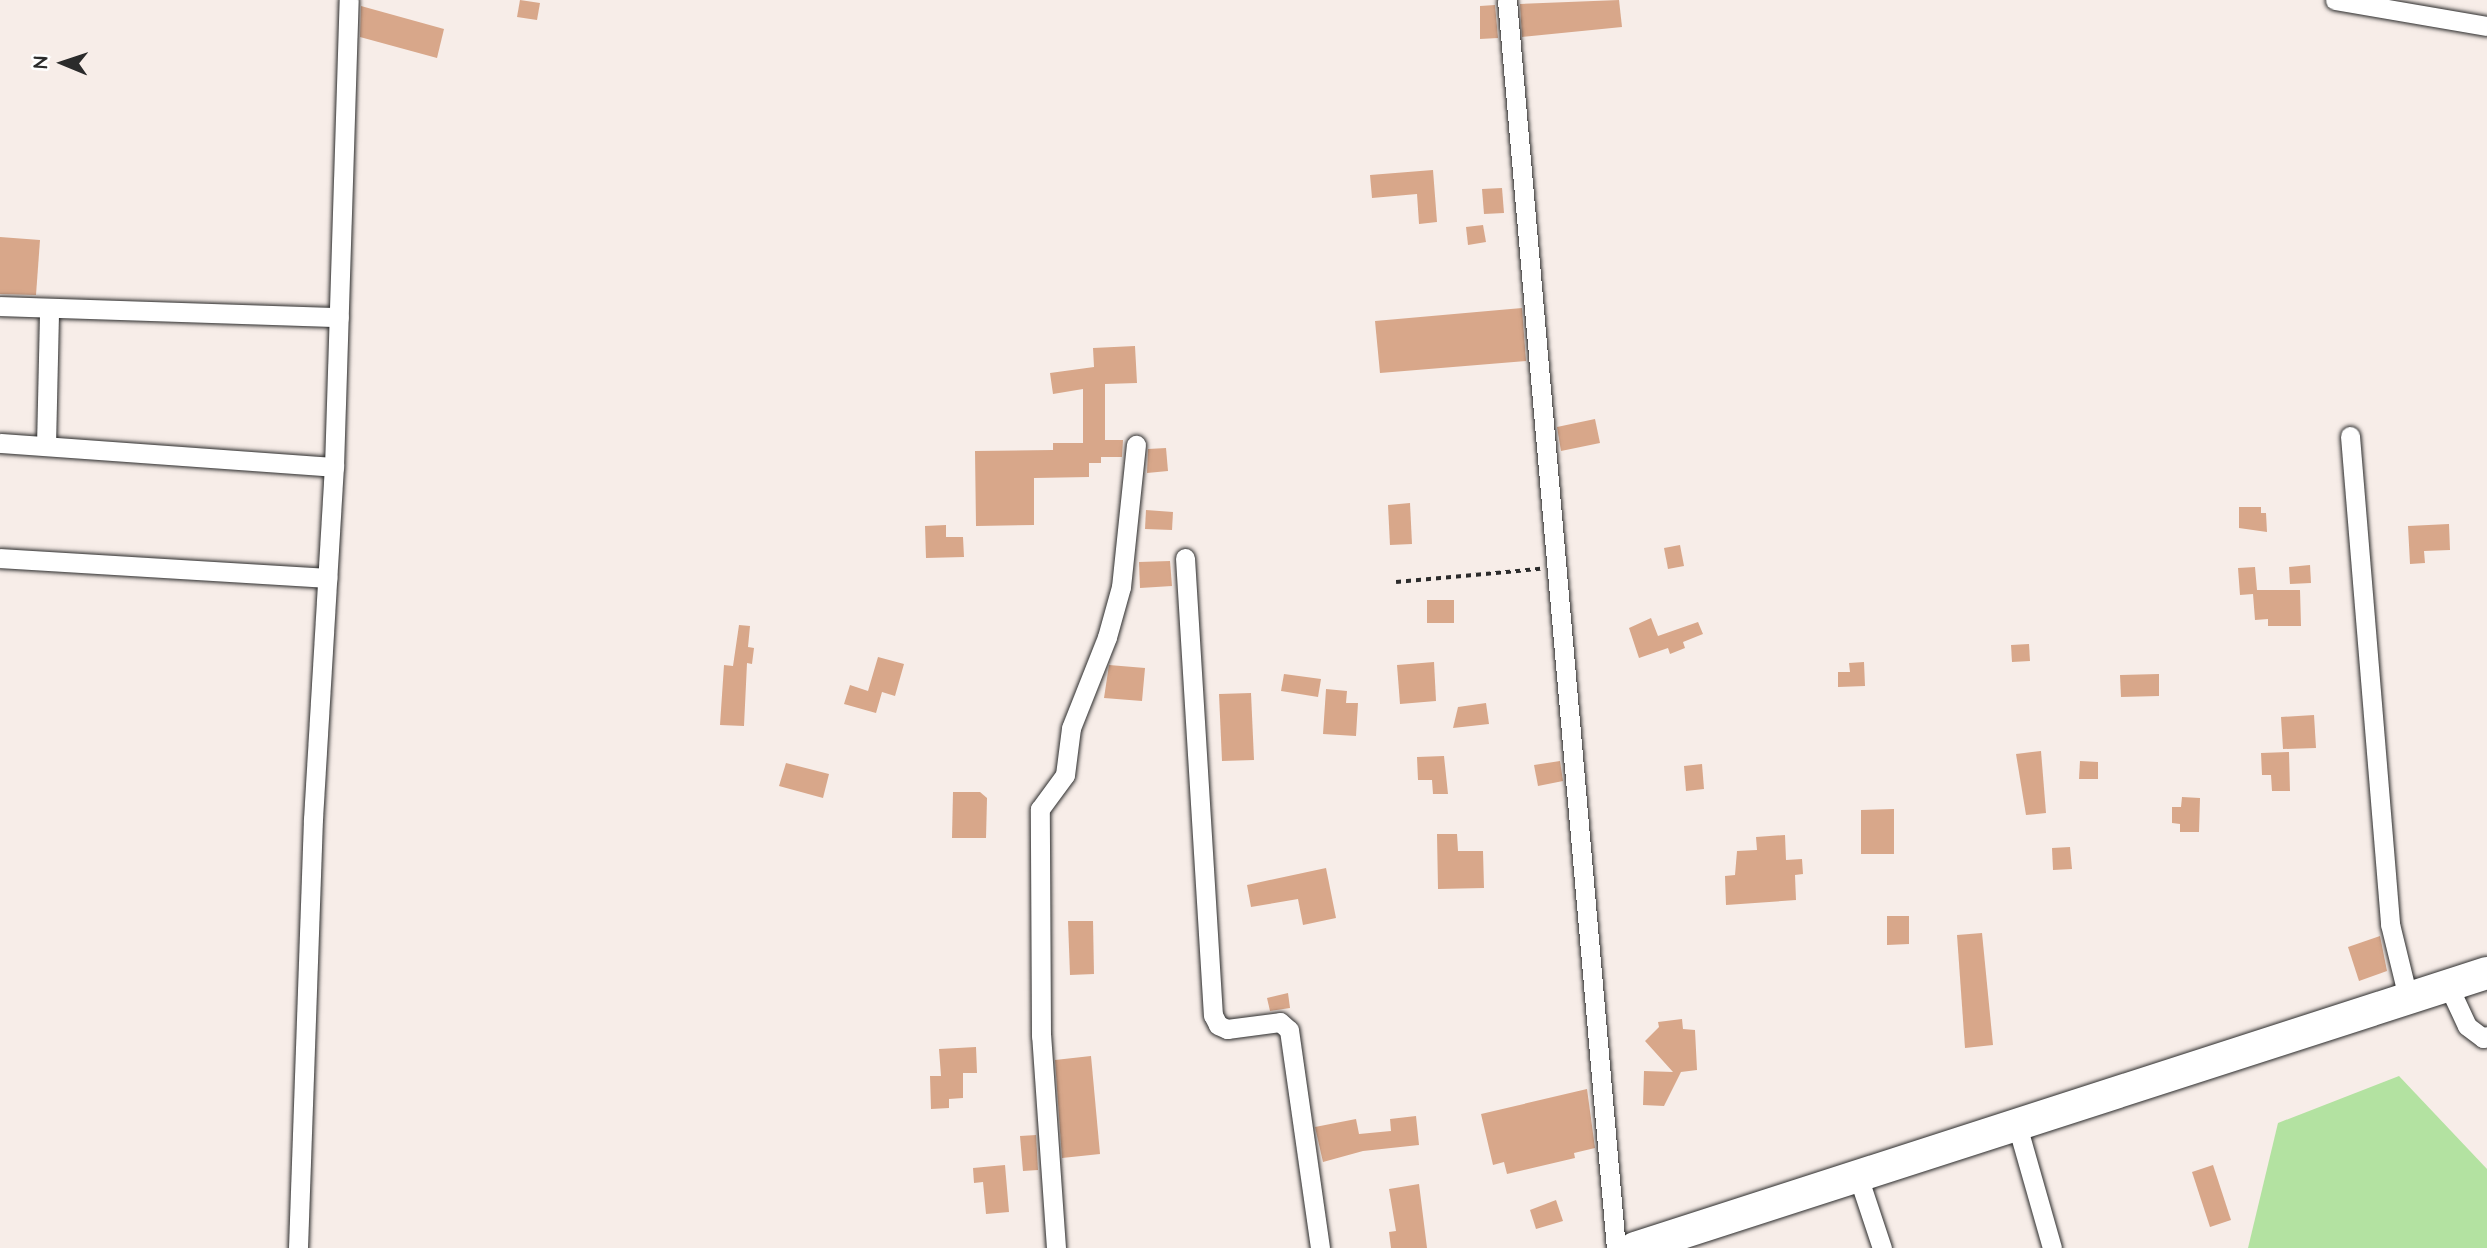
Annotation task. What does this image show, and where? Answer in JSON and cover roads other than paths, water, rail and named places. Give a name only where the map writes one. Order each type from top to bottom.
[{"type":"main road","points":[[1635,1248],[1857,1173],[2017,1125],[2487,973]]},
{"type":"street","points":[[298,1248],[313,819],[334,467],[349,0]]},
{"type":"street","points":[[1507,0],[1616,1248]]},
{"type":"street","points":[[2335,0],[2487,26]]},
{"type":"street","points":[[0,306],[339,317]]},
{"type":"street","points":[[46,446],[49,309]]},
{"type":"street","points":[[2350,436],[2390,924],[2408,998]]},
{"type":"street","points":[[0,443],[334,467]]},
{"type":"street","points":[[1056,1248],[1041,1036],[1040,809],[1065,775],[1071,728],[1121,587],[1136,445]]},
{"type":"street","points":[[0,558],[327,578]]},
{"type":"street","points":[[1185,558],[1213,1014],[1218,1025],[1227,1029],[1280,1022],[1289,1030],[1320,1248]]},
{"type":"street","points":[[2448,985],[2467,1026],[2483,1038],[2487,1036]]},
{"type":"street","points":[[2017,1125],[2052,1248]]},
{"type":"street","points":[[1857,1173],[1882,1248]]}]
